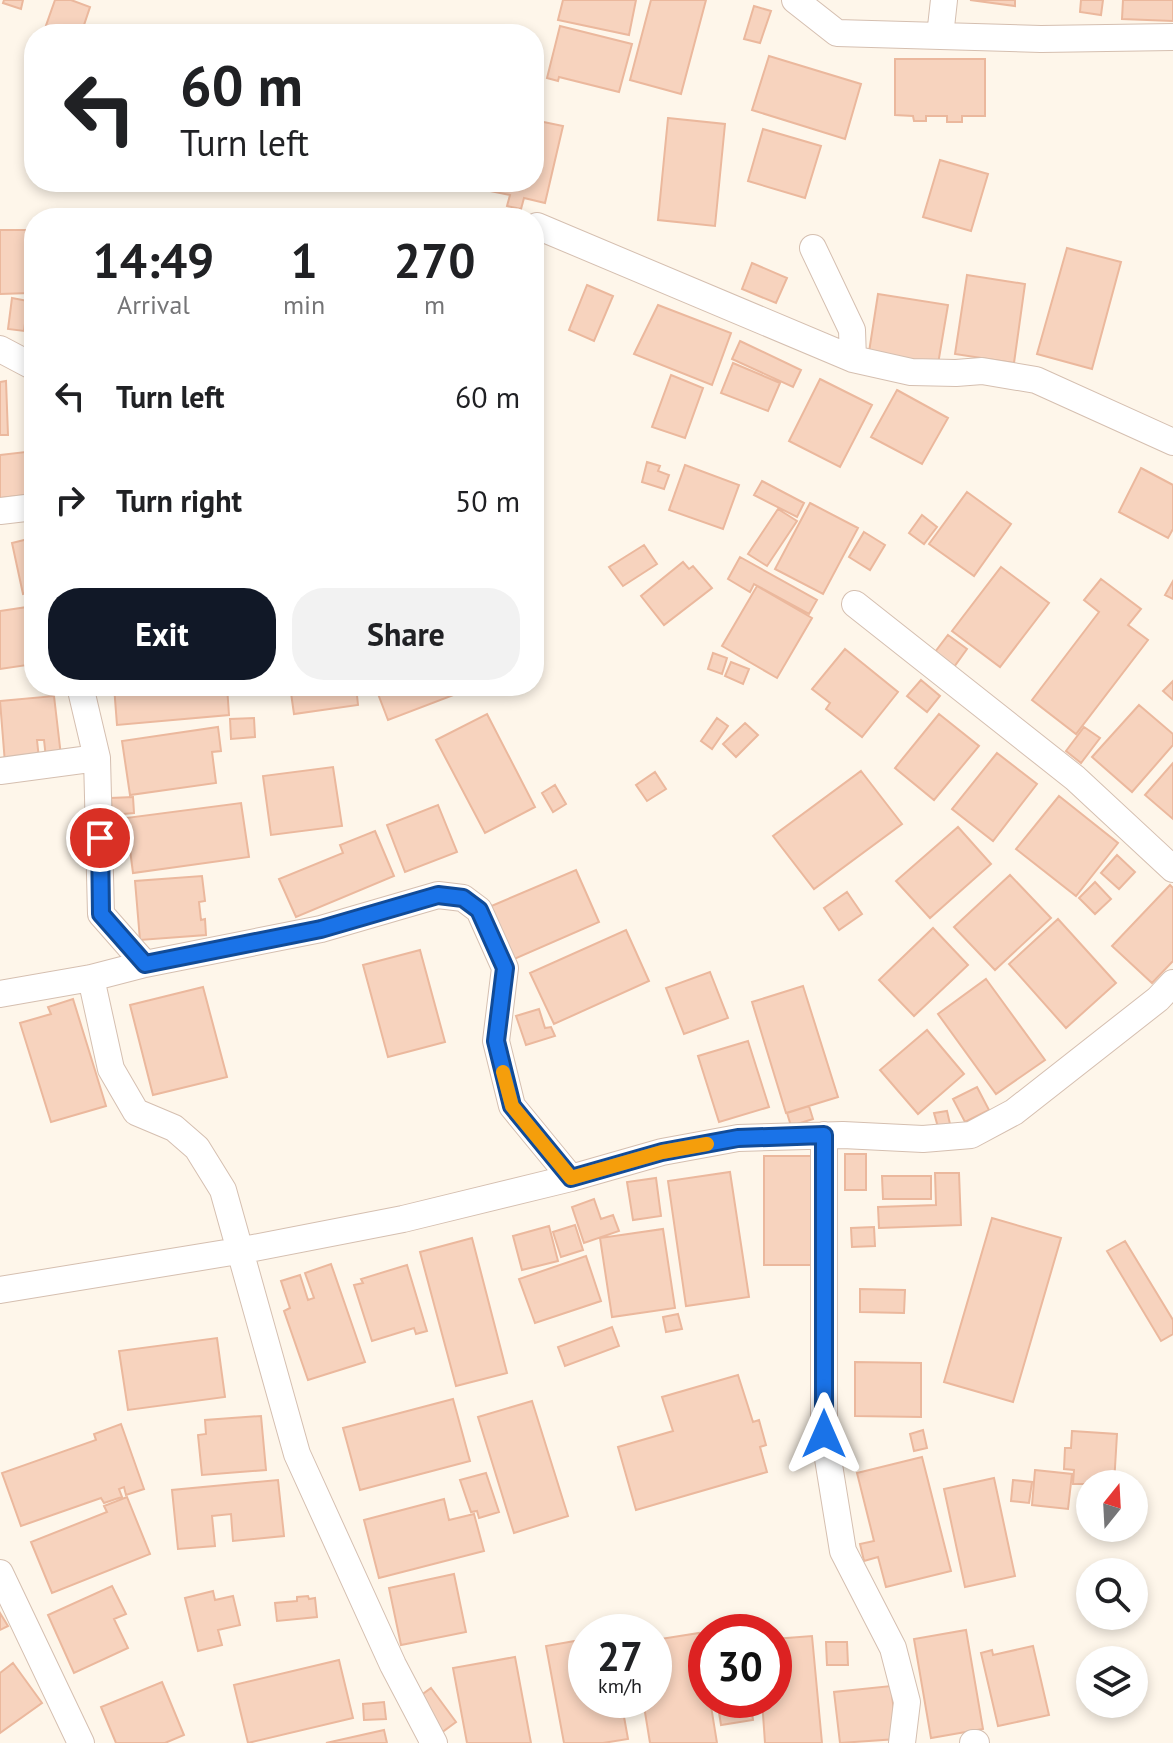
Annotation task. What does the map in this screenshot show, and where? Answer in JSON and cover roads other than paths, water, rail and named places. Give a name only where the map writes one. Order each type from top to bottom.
[{"type":"street","points":[[795,0],[837,33],[1041,39],[1173,37]]},
{"type":"street","points":[[940,36],[944,0]]},
{"type":"street","points":[[544,229],[853,359],[911,372],[982,371],[1036,380],[1173,442]]},
{"type":"street","points":[[813,248],[852,330],[853,359]]},
{"type":"street","points":[[0,349],[24,362]]},
{"type":"street","points":[[0,511],[24,508]]},
{"type":"street","points":[[855,604],[1075,778],[1173,869]]},
{"type":"street","points":[[82,696],[97,758],[101,914],[145,964]]},
{"type":"street","points":[[0,771],[97,758]]},
{"type":"street","points":[[0,994],[321,929],[438,895],[463,898],[479,910],[505,968],[496,1041],[512,1106],[571,1178]]},
{"type":"street","points":[[91,978],[111,1069],[136,1112],[174,1128],[197,1148],[223,1190],[297,1454],[393,1665],[434,1743]]},
{"type":"street","points":[[0,1290],[238,1251],[403,1219],[662,1152],[738,1138],[824,1135],[923,1139],[971,1135],[1014,1112],[1158,999],[1173,983]]},
{"type":"street","points":[[824,1135],[824,1434],[843,1551],[893,1648],[907,1702],[902,1743]]},
{"type":"street","points":[[0,1573],[81,1743]]}]
